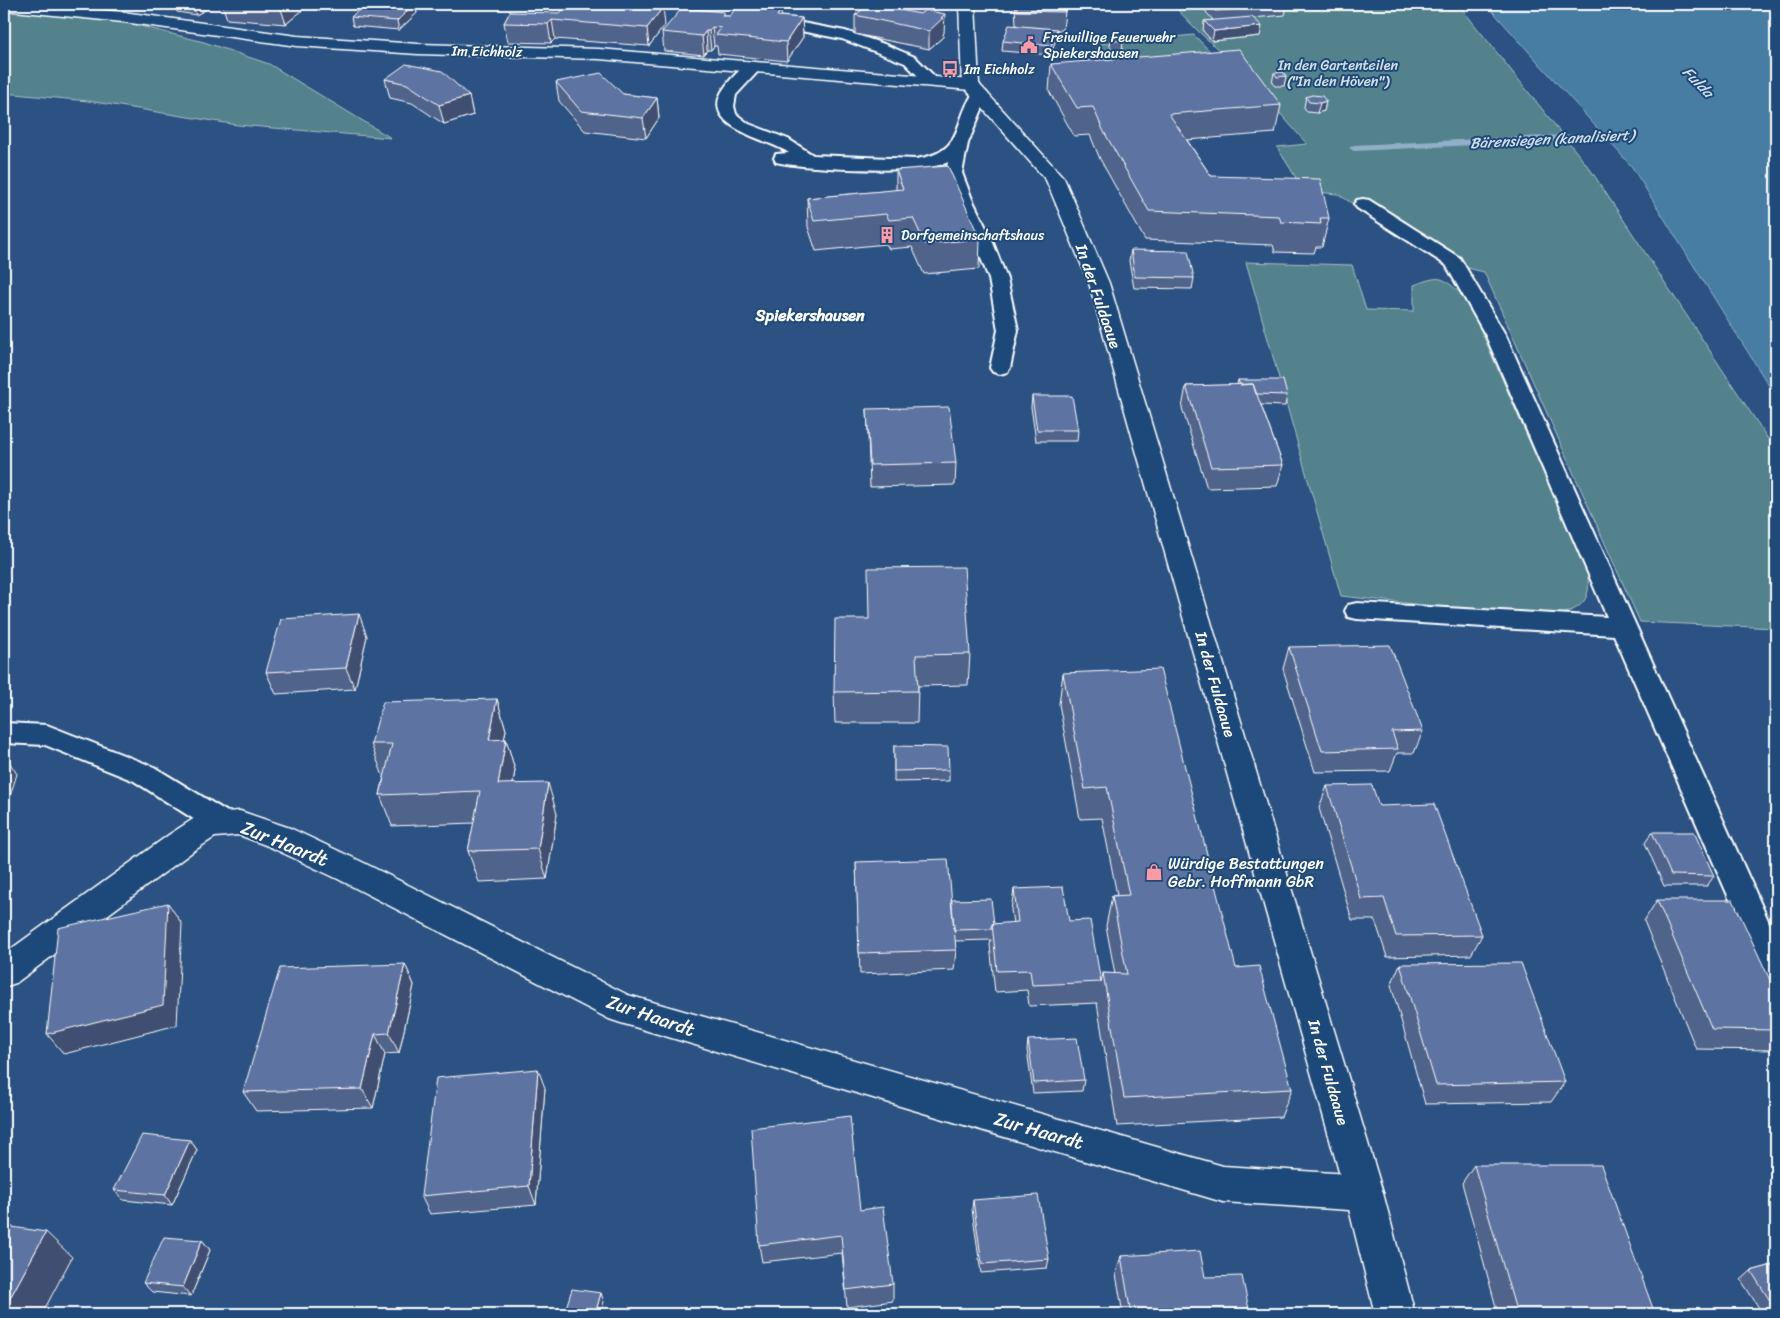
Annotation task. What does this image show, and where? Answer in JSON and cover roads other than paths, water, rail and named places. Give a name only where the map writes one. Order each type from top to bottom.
[{"type":"street","points":[[967,4],[976,90]]},
{"type":"street","name":"Im Eichholz","points":[[4,5],[123,17],[297,41],[418,49],[599,54],[932,82],[976,90]]},
{"type":"street","name":"In der Fuldaaue","points":[[976,90],[1055,178],[1098,283],[1364,1194],[1395,1314]]},
{"type":"street","name":"Zur Haardt","points":[[4,973],[180,843],[209,825],[240,823],[279,837],[350,870],[620,1008],[1223,1184],[1364,1194]]},
{"type":"lane","points":[[759,20],[844,35],[880,47],[910,60],[932,82]]},
{"type":"lane","points":[[754,67],[728,94],[726,104],[730,117],[743,128],[781,141],[807,159]]},
{"type":"lane","points":[[976,90],[960,143],[954,173],[963,199],[983,240],[998,279],[1008,330],[1000,368]]},
{"type":"lane","points":[[782,158],[850,163],[916,164],[937,161],[950,154],[960,143]]},
{"type":"lane","points":[[1363,204],[1453,262],[1496,336],[1776,971]]},
{"type":"lane","points":[[1357,611],[1624,627]]},
{"type":"lane","points":[[4,733],[47,736],[144,774],[224,824]]},
{"type":"water","name":"Fulda","points":[[1486,4],[1776,4],[1776,397],[1632,167]]},
{"type":"waterway","name":"Bärensiegen (kanalisiert)","points":[[1354,148],[1625,135]]},
{"type":"place","name":"Freiwillige Feuerwehr Spiekershausen","points":[[1029,45]]},
{"type":"place","name":"Im Eichholz","points":[[950,69]]},
{"type":"place","name":"Dorfgemeinschaftshaus","points":[[887,235]]},
{"type":"place","name":"Würdige Bestattungen Gebr. Hoffmann GbR","points":[[1154,872]]},
{"type":"district","name":"Spiekershausen","points":[[810,315]]},
{"type":"park label","name":"In den Gartenteilen (\"In den Höven\")","points":[[1338,74]]}]
